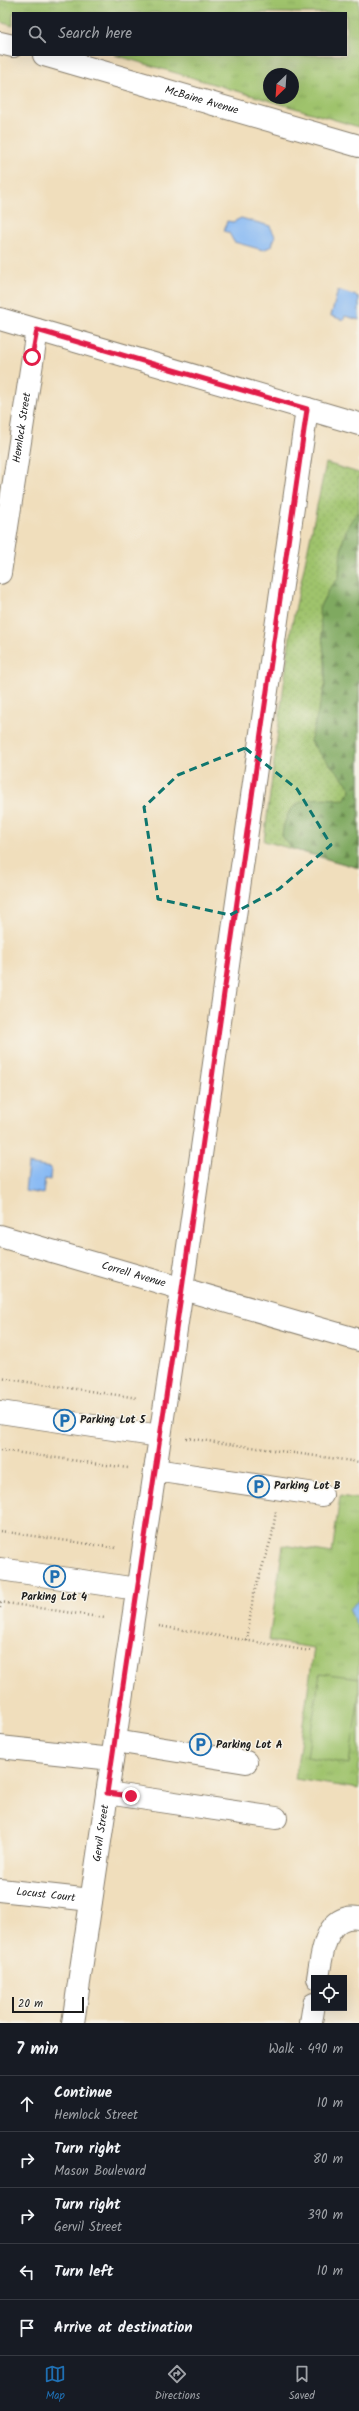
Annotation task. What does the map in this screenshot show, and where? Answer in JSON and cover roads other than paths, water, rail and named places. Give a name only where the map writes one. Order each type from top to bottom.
[{"type":"street","points":[[0,43],[12,46]]},
{"type":"street","name":"McBaine Avenue","points":[[47,56],[359,146]]},
{"type":"street","points":[[0,319],[359,424]]},
{"type":"street","name":"Hemlock Street","points":[[0,573],[37,330]]},
{"type":"street","name":"Gervil Street","points":[[73,2023],[182,1289],[307,409]]},
{"type":"street","name":"Correll Avenue","points":[[0,1236],[359,1340]]},
{"type":"street","points":[[0,1412],[160,1436]]},
{"type":"street","points":[[155,1470],[322,1495]]},
{"type":"street","points":[[0,1569],[137,1589]]},
{"type":"street","points":[[0,1747],[114,1750],[246,1762]]},
{"type":"street","points":[[107,1793],[276,1818]]},
{"type":"street","name":"Locust Court","points":[[0,1890],[91,1900]]},
{"type":"street","points":[[319,1975],[324,1947],[333,1926],[342,1920],[359,1918]]},
{"type":"street","points":[[311,2023],[313,2011]]},
{"type":"water","points":[[241,218],[270,226],[275,236],[272,246],[263,250],[234,242],[229,233],[224,231],[227,221],[233,222]]},
{"type":"water","points":[[338,290],[359,297],[359,320],[345,316],[343,320],[331,316]]},
{"type":"water","points":[[28,1164],[51,1168],[50,1180],[45,1179],[43,1194],[25,1191]]},
{"type":"water","points":[[359,1600],[359,1630],[349,1609]]},
{"type":"place","name":"Parking Lot 5","points":[[65,1420]]},
{"type":"place","name":"Parking Lot B","points":[[259,1486]]},
{"type":"place","name":"Parking Lot 4","points":[[54,1577]]},
{"type":"place","name":"Parking Lot A","points":[[201,1745]]}]
